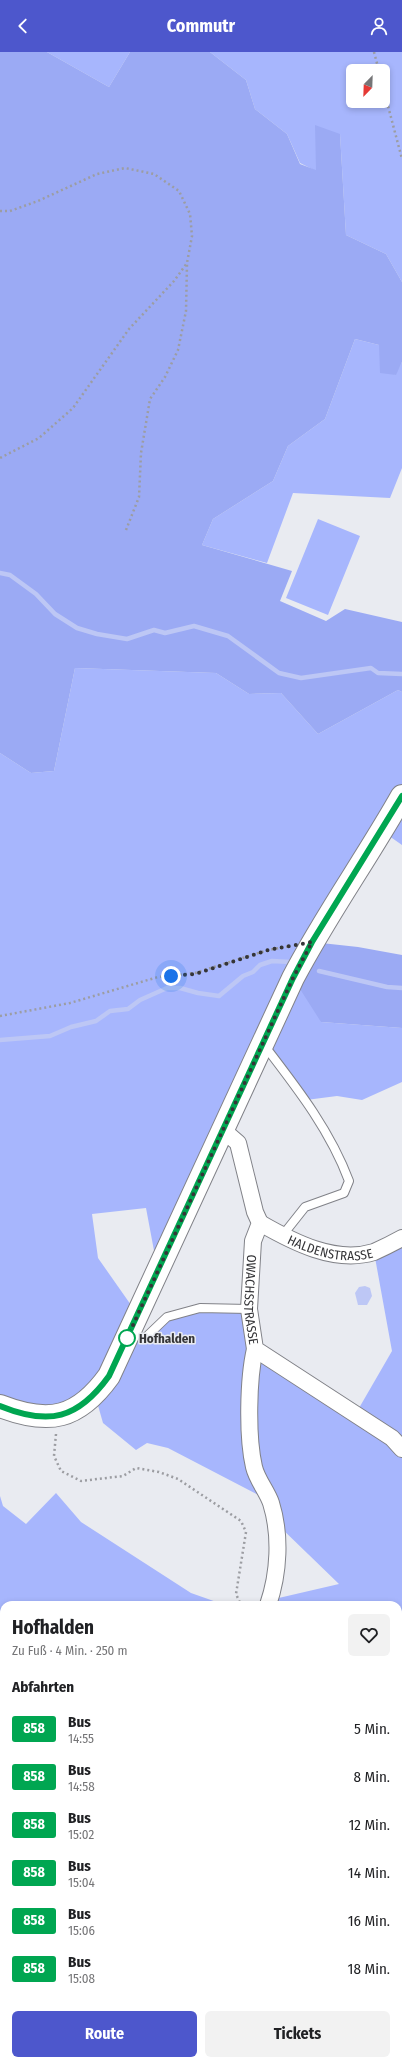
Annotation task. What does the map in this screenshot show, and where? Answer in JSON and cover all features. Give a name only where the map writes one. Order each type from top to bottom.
[{"type":"street","points":[[0,1406],[18,1414],[39,1417],[58,1415],[82,1406],[95,1395],[109,1376],[263,1043],[312,942],[402,796]]},
{"type":"street","points":[[223,1130],[238,1143],[260,1223]]},
{"type":"street","name":"HALDENSTRASSE","points":[[260,1223],[282,1236],[319,1250],[337,1254],[356,1255],[374,1252],[402,1238]]},
{"type":"street","name":"OWACHSSTRASSE","points":[[260,1223],[253,1241],[249,1309],[254,1349],[392,1438],[402,1449]]},
{"type":"street","points":[[254,1349],[250,1369],[251,1445],[255,1468],[270,1502],[277,1524],[277,1557],[269,1601]]},
{"type":"lane","points":[[263,1043],[306,1100],[332,1140],[349,1181],[344,1192],[305,1207],[282,1236]]},
{"type":"lane","points":[[145,1338],[167,1316],[200,1308],[249,1309]]},
{"type":"path","points":[[374,52],[377,64]]},
{"type":"path","points":[[389,108],[402,159]]},
{"type":"path","points":[[0,211],[10,211],[38,201],[97,174],[124,168],[154,174],[179,191],[190,214],[192,236],[187,263],[186,311],[178,350],[165,377],[150,399],[142,454],[139,496],[126,530]]},
{"type":"path","points":[[0,458],[39,438],[73,408],[129,329],[174,280],[187,263]]},
{"type":"path","points":[[0,1016],[70,1003],[158,977],[195,974],[268,950],[312,942]]},
{"type":"path","points":[[55,1446],[54,1456],[61,1471],[81,1481],[123,1476],[136,1468],[159,1472],[178,1480],[241,1521],[246,1532],[236,1594],[239,1601]]},
{"type":"shaded area","points":[[0,52],[47,52],[109,87],[130,52],[210,52],[246,80],[255,109],[287,134],[300,164],[316,170],[315,125],[340,134],[346,235],[386,254],[402,282],[402,362],[396,375],[380,373],[379,345],[355,339],[325,419],[288,446],[273,481],[213,519],[202,545],[292,571],[280,601],[326,621],[345,609],[402,622],[402,692],[398,690],[318,734],[281,693],[249,694],[216,673],[75,668],[54,771],[31,773],[0,753]]},
{"type":"shaded area","points":[[47,52],[130,52],[109,87]]},
{"type":"shaded area","points":[[210,52],[402,52],[402,282],[386,254],[346,235],[340,134],[316,171],[300,163],[287,134],[255,109],[246,80]]},
{"type":"shaded area","points":[[355,339],[379,345],[395,375],[402,362],[402,468],[390,498],[293,493],[267,563],[202,545],[213,519],[273,481],[288,446],[325,419]]},
{"type":"shaded area","points":[[318,519],[360,536],[328,615],[286,598]]},
{"type":"shaded area","points":[[75,668],[216,673],[249,694],[281,693],[318,734],[398,690],[402,692],[402,845],[382,831],[312,942],[321,1022],[402,1028],[402,1082],[362,1100],[337,1096],[306,1100],[263,1044],[158,1272],[146,1208],[92,1214],[98,1258],[138,1315],[134,1343],[145,1338],[167,1317],[200,1308],[249,1309],[255,1349],[355,1415],[392,1351],[374,1252],[402,1238],[402,1601],[270,1601],[339,1584],[277,1524],[270,1501],[168,1448],[147,1443],[136,1450],[103,1423],[95,1395],[82,1406],[0,1406],[0,753],[31,773],[54,771]]},
{"type":"shaded area","points":[[312,942],[358,947],[402,955],[402,1028],[321,1022],[293,978]]},
{"type":"shaded area","points":[[365,1286],[370,1288],[372,1296],[367,1305],[358,1305],[355,1293],[359,1287]]},
{"type":"shaded area","points":[[56,1493],[81,1522],[191,1593],[214,1601],[0,1601],[0,1496],[3,1506],[26,1524]]},
{"type":"waterway","points":[[0,573],[10,575],[36,594],[55,614],[77,628],[97,634],[127,639],[154,630],[165,633],[194,626],[228,636],[279,673],[301,678],[371,668],[378,673],[402,674]]},
{"type":"waterway","points":[[0,1040],[50,1036],[71,1027],[96,1021],[110,1011],[128,1009],[140,1000],[167,988],[180,988],[198,993],[219,996],[243,976],[253,972],[260,965],[272,961],[291,962]]},
{"type":"waterway","points":[[319,971],[387,987],[402,988]]},
{"type":"bus line","name":"858","points":[[0,1406],[18,1414],[39,1417],[58,1415],[82,1406],[95,1395],[109,1376],[293,978],[312,942],[382,831],[402,796]]},
{"type":"place","name":"Hofhalden","points":[[127,1338]]},
{"type":"route","points":[[127,1338],[293,978],[312,942],[268,950],[195,974],[171,976]]}]
